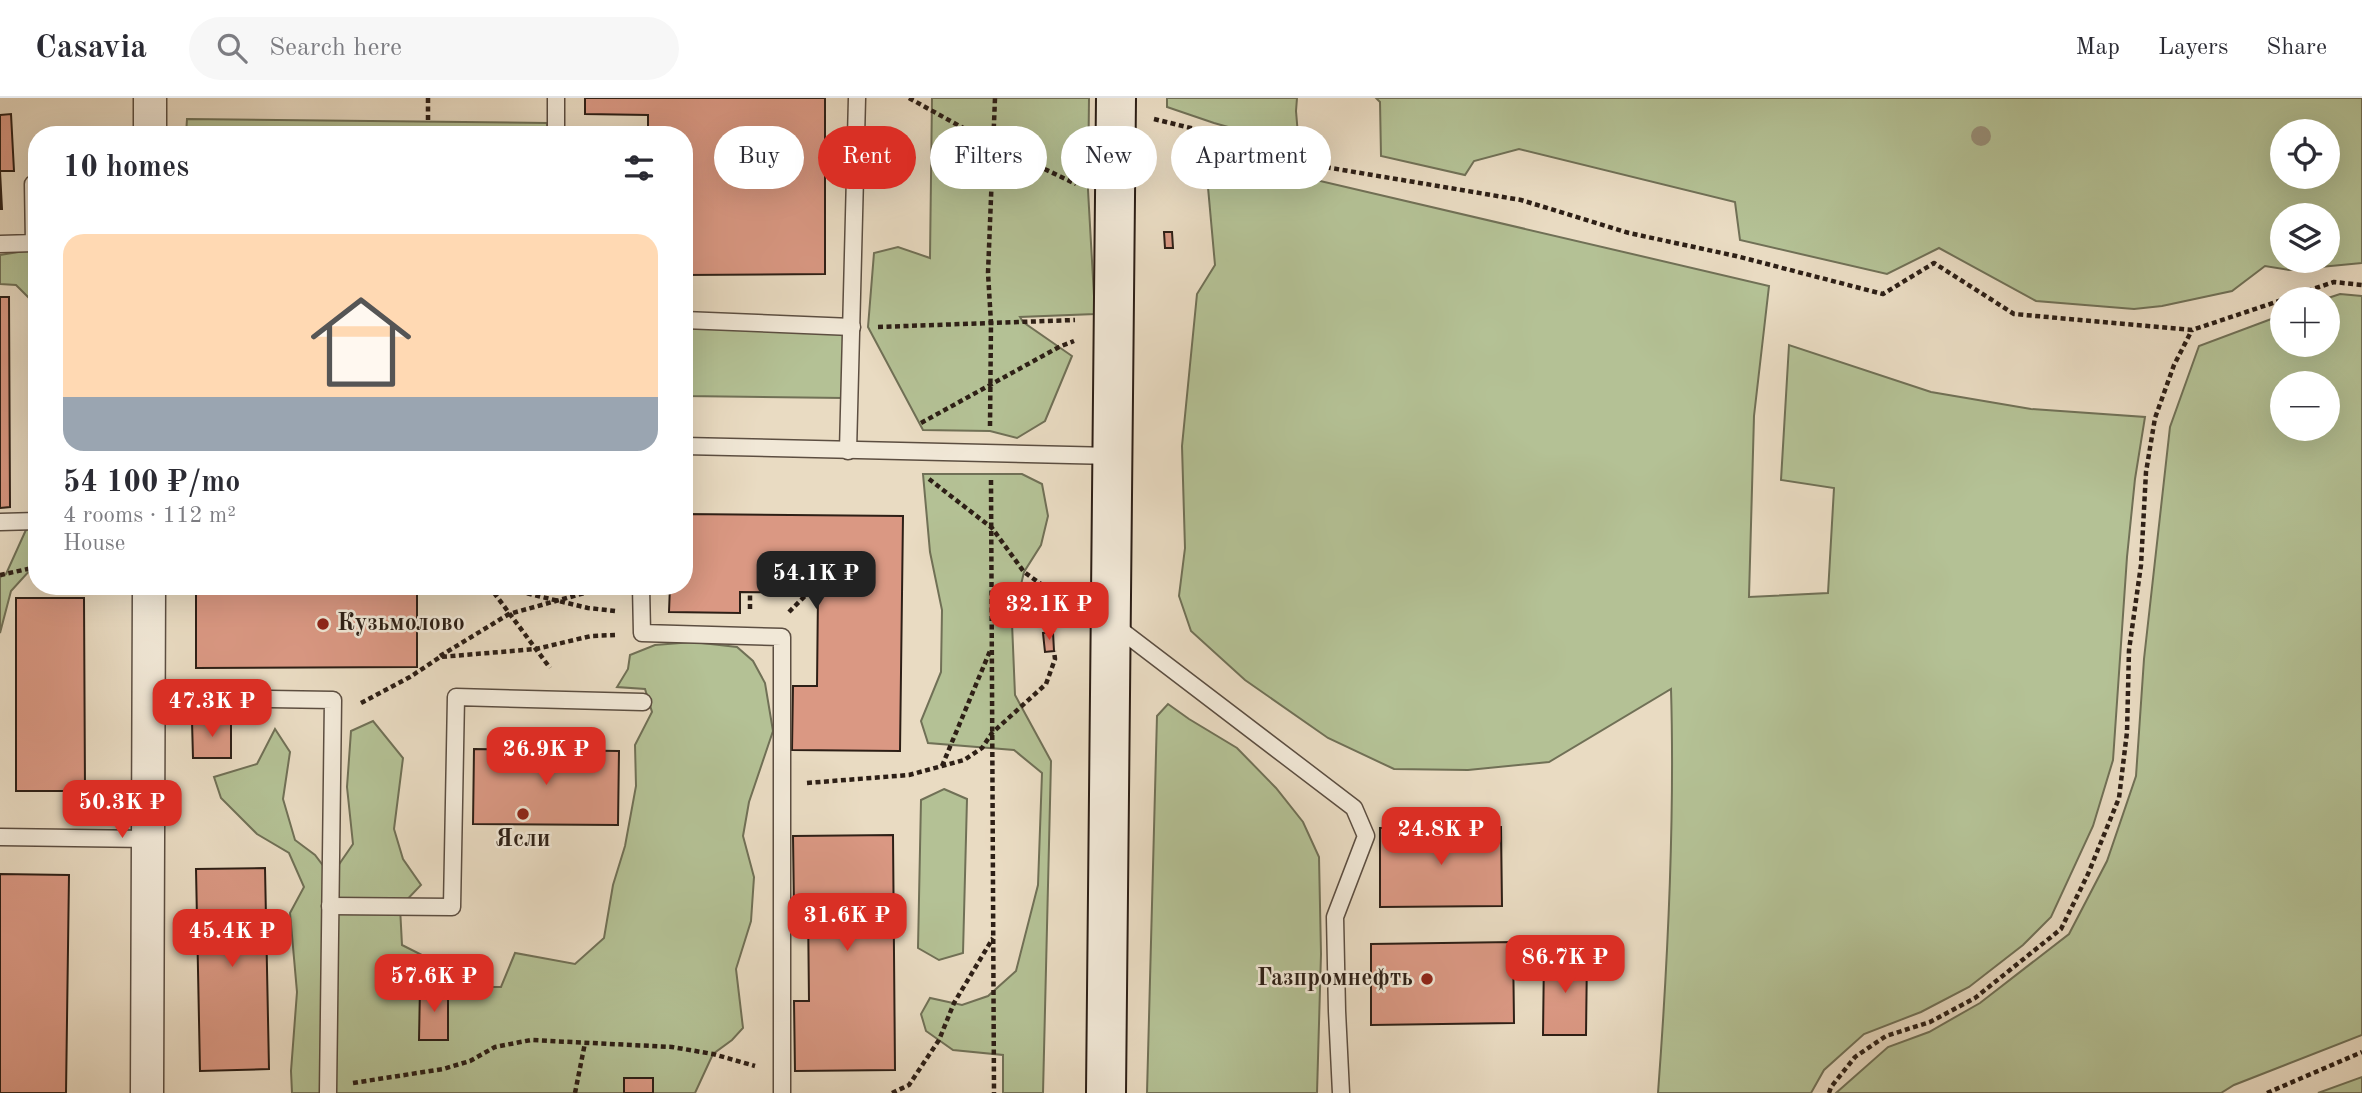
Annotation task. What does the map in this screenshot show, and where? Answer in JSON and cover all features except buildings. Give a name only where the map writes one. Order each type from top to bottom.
[{"type":"main road","points":[[1106,1093],[1116,104]]},
{"type":"street","points":[[150,98],[150,126]]},
{"type":"street","points":[[147,1093],[149,595]]},
{"type":"lane","points":[[556,98],[556,126]]},
{"type":"lane","points":[[848,451],[860,327],[857,98]]},
{"type":"lane","points":[[0,244],[28,243]]},
{"type":"lane","points":[[693,320],[860,327]]},
{"type":"lane","points":[[693,446],[1113,456]]},
{"type":"lane","points":[[0,522],[28,521]]},
{"type":"lane","points":[[641,595],[642,633],[782,636],[782,1093]]},
{"type":"lane","points":[[1112,624],[1354,808],[1366,836],[1335,917],[1336,1011],[1341,1093]]},
{"type":"lane","points":[[148,697],[333,700],[328,1089]]},
{"type":"lane","points":[[330,906],[452,907],[456,697],[643,702]]},
{"type":"lane","points":[[0,837],[148,839]]},
{"type":"path","points":[[428,98],[428,122]]},
{"type":"path","points":[[909,98],[960,126]]},
{"type":"path","points":[[993,126],[995,98]]},
{"type":"path","points":[[1116,104],[1319,166],[1521,200],[1629,233],[1736,256],[1883,294],[1934,263],[2014,314],[2192,330],[2270,304]]},
{"type":"path","points":[[1047,170],[1115,202]]},
{"type":"path","points":[[991,189],[988,273],[991,323],[993,1093]]},
{"type":"path","points":[[2320,287],[2334,282],[2362,285]]},
{"type":"path","points":[[860,327],[1114,323]]},
{"type":"path","points":[[869,452],[1059,347],[1114,323]]},
{"type":"path","points":[[1829,1093],[1855,1057],[1886,1036],[1930,1022],[1975,998],[2051,938],[2061,929],[2088,874],[2119,798],[2127,732],[2129,650],[2141,565],[2146,472],[2155,418],[2174,365],[2192,330]]},
{"type":"path","points":[[895,452],[992,528],[1024,572],[1045,587],[1053,632]]},
{"type":"path","points":[[0,575],[28,569]]},
{"type":"path","points":[[495,595],[550,668]]},
{"type":"path","points":[[537,595],[613,611],[642,609]]},
{"type":"path","points":[[332,718],[410,677],[509,614],[580,595]]},
{"type":"path","points":[[440,657],[536,649],[591,636],[642,633]]},
{"type":"path","points":[[942,766],[992,646]]},
{"type":"path","points":[[782,785],[909,775],[964,760],[982,748],[992,733],[1046,684],[1055,659],[1054,651]]},
{"type":"path","points":[[892,1093],[909,1085],[939,1040],[954,1003],[993,937]]},
{"type":"path","points":[[328,1089],[443,1069],[470,1061],[495,1046],[531,1040],[672,1047],[713,1054],[782,1074]]},
{"type":"path","points":[[575,1093],[585,1043]]},
{"type":"path","points":[[2267,1093],[2362,1052]]},
{"type":"green space","points":[[932,98],[1089,98],[1089,126],[1061,126],[1061,189],[1088,189],[1095,314],[1020,317],[1023,322],[1072,356],[1045,421],[1017,438],[990,431],[923,430],[868,327],[874,253],[898,247],[930,258],[931,189],[1047,189],[1047,126],[932,126]]},
{"type":"green space","points":[[1167,98],[1297,98],[1297,126],[1225,126],[1167,107]]},
{"type":"green space","points":[[1376,98],[2362,98],[2362,263],[2340,265],[2340,203],[2270,203],[2270,267],[2265,266],[2232,291],[2162,306],[2134,309],[2036,301],[1939,248],[1887,274],[1740,240],[1735,202],[1519,149],[1474,161],[1465,175],[1381,156],[1380,102]]},
{"type":"green space","points":[[187,119],[547,123],[547,126],[187,126]]},
{"type":"green space","points":[[1331,183],[1769,286],[1754,416],[1749,597],[1828,593],[1834,488],[1781,480],[1789,345],[1931,392],[2031,409],[2145,417],[2127,557],[2113,760],[2093,826],[2051,917],[2023,945],[1969,987],[1921,1012],[1864,1034],[1824,1070],[1811,1093],[1658,1093],[1670,891],[1671,689],[1549,762],[1468,770],[1394,769],[1328,738],[1245,680],[1191,631],[1179,596],[1185,548],[1182,446],[1197,294],[1215,265],[1208,189],[1331,189]]},
{"type":"green space","points":[[28,250],[28,297],[16,285],[0,284],[0,255]]},
{"type":"green space","points":[[2340,294],[2362,296],[2362,1035],[2234,1085],[2221,1093],[1836,1093],[1888,1047],[1929,1032],[1980,1003],[2069,934],[2107,861],[2136,776],[2144,659],[2170,427],[2199,346],[2270,319],[2270,357],[2340,357]]},
{"type":"green space","points":[[693,327],[844,332],[843,398],[693,396]]},
{"type":"green space","points":[[923,474],[1022,474],[1042,484],[1048,516],[1041,545],[1024,572],[1012,623],[1015,695],[1051,761],[1043,1093],[1003,1093],[1003,1055],[953,1050],[926,1031],[921,1014],[930,998],[962,1005],[988,996],[1016,971],[1038,885],[1042,773],[1014,750],[928,743],[921,721],[941,672],[942,610],[930,552]]},
{"type":"green space","points":[[28,525],[28,572],[11,591],[0,633],[0,577],[6,574]]},
{"type":"green space","points":[[693,642],[737,647],[753,661],[765,683],[773,731],[749,802],[743,836],[754,877],[751,921],[736,969],[743,1028],[713,1054],[695,1093],[292,1093],[297,992],[290,913],[304,887],[289,853],[257,834],[221,798],[214,777],[257,764],[275,729],[290,752],[283,799],[295,840],[315,855],[331,876],[353,844],[347,787],[351,731],[373,721],[403,758],[394,829],[403,859],[421,885],[400,907],[402,945],[436,962],[475,987],[501,987],[515,953],[575,964],[604,938],[613,885],[625,846],[636,786],[635,745],[652,712],[645,689],[617,687],[628,669],[630,655],[655,645]]},
{"type":"green space","points":[[1168,704],[1237,748],[1276,788],[1303,822],[1319,857],[1321,954],[1317,1093],[1147,1093],[1157,716]]},
{"type":"green space","points":[[944,789],[967,799],[963,953],[939,960],[918,948],[921,800]]},
{"type":"green space","points":[[2362,1077],[2362,1093],[2318,1093]]},
{"type":"place","name":"Кузьмолово","points":[[323,624]]},
{"type":"place","name":"Ясли","points":[[523,814]]},
{"type":"place","name":"Газпромнефть","points":[[1427,979]]}]
